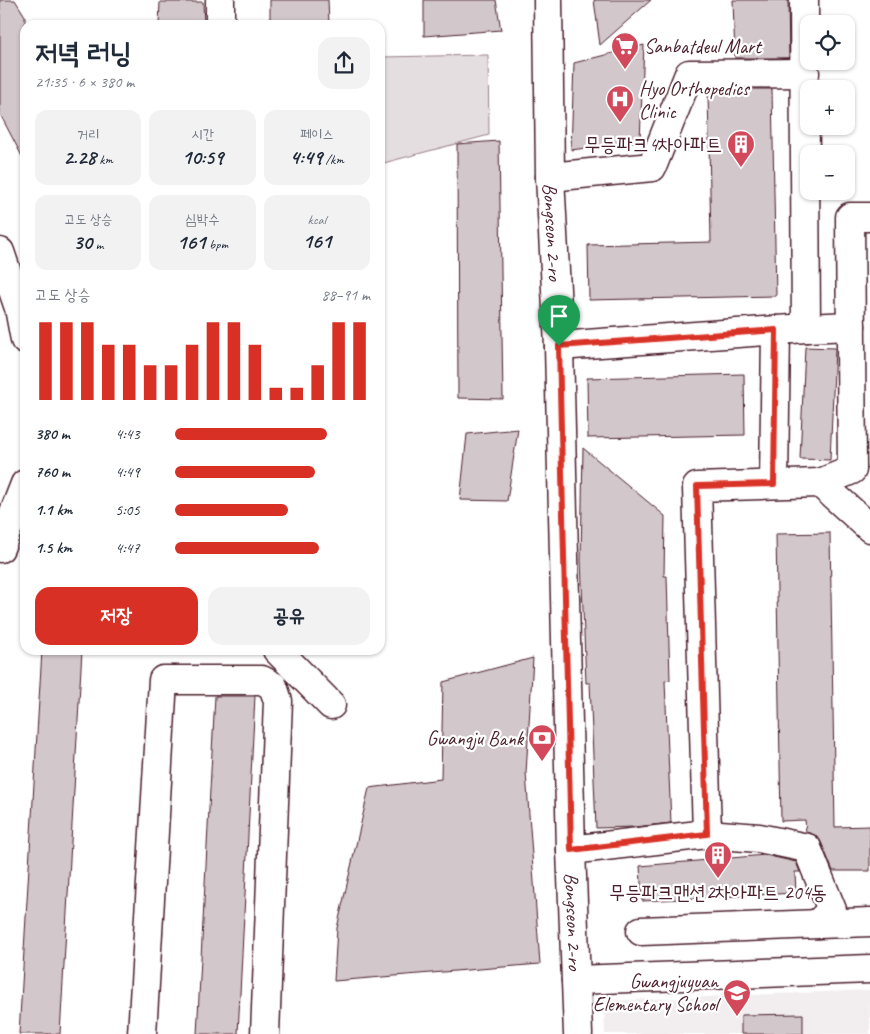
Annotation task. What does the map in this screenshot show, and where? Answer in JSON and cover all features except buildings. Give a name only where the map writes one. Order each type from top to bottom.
[{"type":"street","points":[[220,0],[220,20]]},
{"type":"street","name":"Bongseon 2-ro","points":[[548,0],[550,177],[559,346],[571,850],[578,1034]]},
{"type":"street","points":[[804,0],[806,328]]},
{"type":"street","points":[[550,177],[652,167],[689,74],[805,73]]},
{"type":"street","points":[[707,834],[697,486],[820,483],[852,470],[850,217],[870,217]]},
{"type":"street","points":[[0,252],[20,303]]},
{"type":"street","points":[[559,346],[851,326]]},
{"type":"street","points":[[774,484],[776,330]]},
{"type":"street","points":[[820,483],[870,528]]},
{"type":"street","points":[[0,548],[20,497]]},
{"type":"street","points":[[282,655],[332,705]]},
{"type":"street","points":[[142,1034],[163,680],[262,680],[273,686],[278,701],[265,1034]]},
{"type":"street","points":[[571,850],[707,834],[759,838],[807,848],[832,910],[817,924]]},
{"type":"street","points":[[641,931],[870,922]]},
{"type":"street","points":[[576,980],[870,969]]},
{"type":"shaded area","points":[[488,55],[489,135],[385,163],[385,57]]},
{"type":"shaded area","name":"Gwangjuyuan Elementary School","points":[[870,990],[870,1034],[605,1034],[604,1001]]},
{"type":"place","name":"Sanbatdeul Mart","points":[[625,70]]},
{"type":"place","name":"Hyo Orthopedics Clinic","points":[[620,123]]},
{"type":"place","name":"무등파크4차아파트","points":[[741,168]]},
{"type":"place","name":"Gwangju Bank","points":[[542,762]]},
{"type":"place","name":"무등파크맨션2차아파트 204동","points":[[718,879]]},
{"type":"place","name":"Gwangjuyuan Elementary School","points":[[737,1017]]},
{"type":"route","points":[[776,330],[774,484],[697,486],[707,834],[571,850],[559,346],[776,330]]}]
